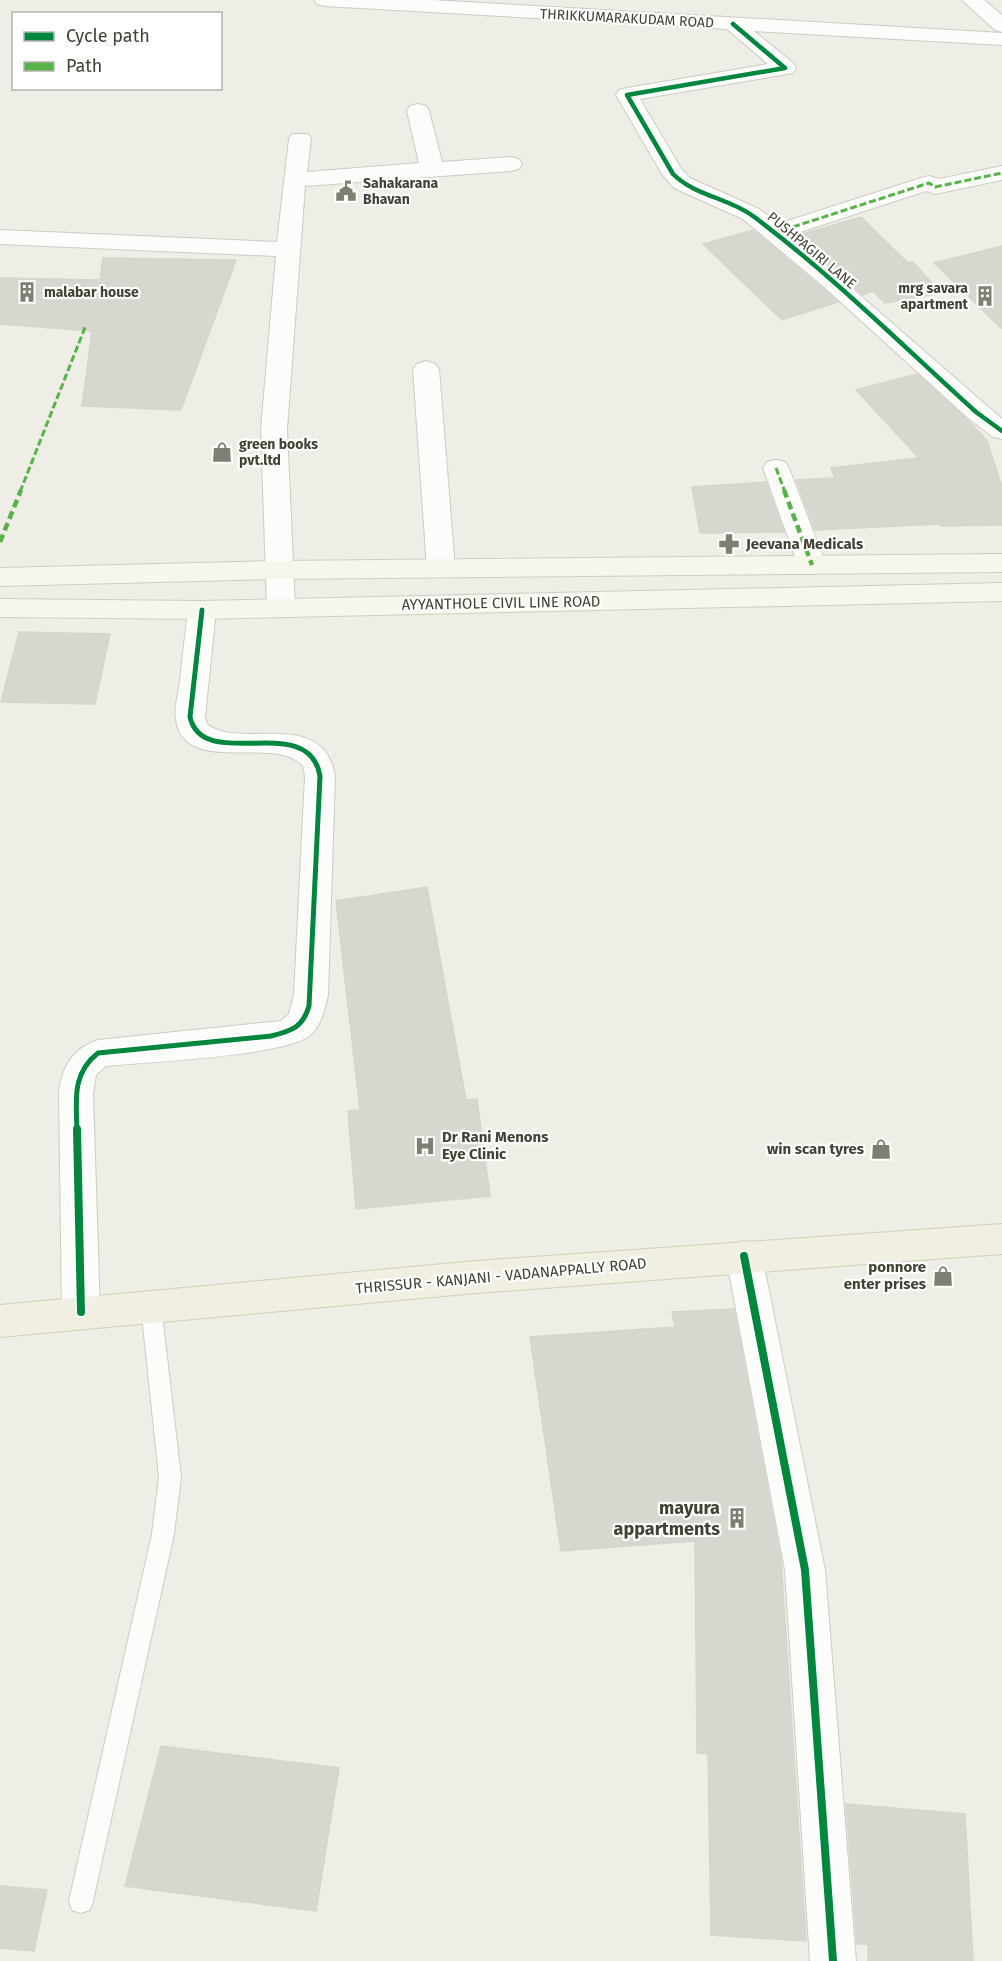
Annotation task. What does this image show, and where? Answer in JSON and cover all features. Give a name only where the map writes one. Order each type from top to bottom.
[{"type":"main road","points":[[0,578],[277,570],[1002,563]]},
{"type":"main road","points":[[843,565],[846,596]]},
{"type":"main road","name":"AYYANTHOLE CIVIL LINE ROAD","points":[[0,608],[202,610],[1002,592]]},
{"type":"main road","name":"THRISSUR - KANJANI - VADANAPPALLY ROAD","points":[[0,1321],[81,1312],[744,1256],[1002,1239]]},
{"type":"street","name":"THRIKKUMARAKUDAM ROAD","points":[[324,0],[1002,39]]},
{"type":"street","points":[[692,0],[727,23]]},
{"type":"street","points":[[972,0],[1002,26]]},
{"type":"street","name":"PUSHPAGIRI LANE","points":[[727,23],[785,68],[627,94],[682,183],[751,214],[907,347],[976,412],[1002,431]]},
{"type":"street","points":[[305,179],[432,169],[418,111]]},
{"type":"street","points":[[281,608],[277,570],[274,429],[290,250],[305,179],[300,139]]},
{"type":"street","points":[[305,179],[511,164]]},
{"type":"street","points":[[774,233],[929,183],[934,187],[1002,172]]},
{"type":"street","points":[[0,237],[290,250]]},
{"type":"street","points":[[426,369],[441,568]]},
{"type":"street","points":[[776,468],[812,565]]},
{"type":"street","points":[[81,1312],[76,1077],[83,1063],[98,1053],[271,1036],[295,1030],[306,1018],[311,995],[320,776],[316,759],[304,749],[286,744],[223,742],[203,737],[193,730],[190,717],[202,610]]},
{"type":"street","points":[[744,1256],[805,1570],[833,1961]]},
{"type":"lane","points":[[81,1901],[163,1534],[170,1477],[151,1306]]},
{"type":"building","points":[[861,217],[908,263],[913,262],[941,293],[885,303],[873,291],[863,295],[795,236]]},
{"type":"building","points":[[753,230],[838,302],[782,320],[703,244]]},
{"type":"building","name":"mrg savara apartment","points":[[1002,246],[1002,329],[934,263]]},
{"type":"building","points":[[103,258],[236,260],[181,410],[82,406],[92,331],[0,324],[0,278],[100,280]]},
{"type":"building","points":[[917,374],[973,425],[987,441],[1002,487],[1002,525],[941,526],[940,524],[815,530],[796,480],[835,478],[831,468],[919,458],[856,390]]},
{"type":"building","points":[[766,482],[784,532],[700,533],[692,487]]},
{"type":"building","points":[[19,632],[110,634],[95,704],[1,702]]},
{"type":"building","points":[[427,887],[466,1100],[477,1099],[490,1196],[356,1209],[348,1111],[360,1110],[336,901]]},
{"type":"building","points":[[734,1309],[781,1560],[806,1941],[711,1935],[708,1754],[697,1753],[695,1541],[561,1551],[530,1337],[675,1327],[672,1312]]},
{"type":"building","points":[[161,1746],[339,1768],[316,1911],[125,1886]]},
{"type":"building","points":[[846,1804],[965,1814],[973,1961],[868,1961],[868,1944],[857,1944]]},
{"type":"building","points":[[0,1886],[47,1890],[34,1951],[0,1948]]},
{"type":"marked path","points":[[774,233],[929,183],[935,187],[1002,173]]},
{"type":"marked path","points":[[0,542],[86,325]]},
{"type":"marked path","points":[[776,468],[812,565]]},
{"type":"cycle path","points":[[733,24],[785,68],[627,95],[673,174],[682,183],[751,214],[832,281],[976,412],[1002,431]]},
{"type":"cycle path","points":[[81,1312],[76,1094],[77,1081],[84,1066],[98,1053],[271,1036],[290,1031],[304,1020],[311,995],[320,776],[318,766],[314,758],[302,749],[288,744],[218,742],[204,738],[194,730],[190,717],[202,610]]},
{"type":"cycle path","points":[[744,1256],[805,1570],[833,1961]]},
{"type":"place","name":"Sahakarana Bhavan","points":[[346,191]]},
{"type":"place","name":"malabar house","points":[[27,292]]},
{"type":"place","name":"mrg savara apartment","points":[[985,296]]},
{"type":"place","name":"green books pvt.ltd","points":[[222,452]]},
{"type":"place","name":"Jeevana Medicals","points":[[729,544]]},
{"type":"place","name":"Dr Rani Menons Eye Clinic","points":[[425,1146]]},
{"type":"place","name":"win scan tyres","points":[[881,1149]]},
{"type":"place","name":"ponnore enter prises","points":[[943,1276]]},
{"type":"place","name":"mayura appartments","points":[[737,1518]]}]
